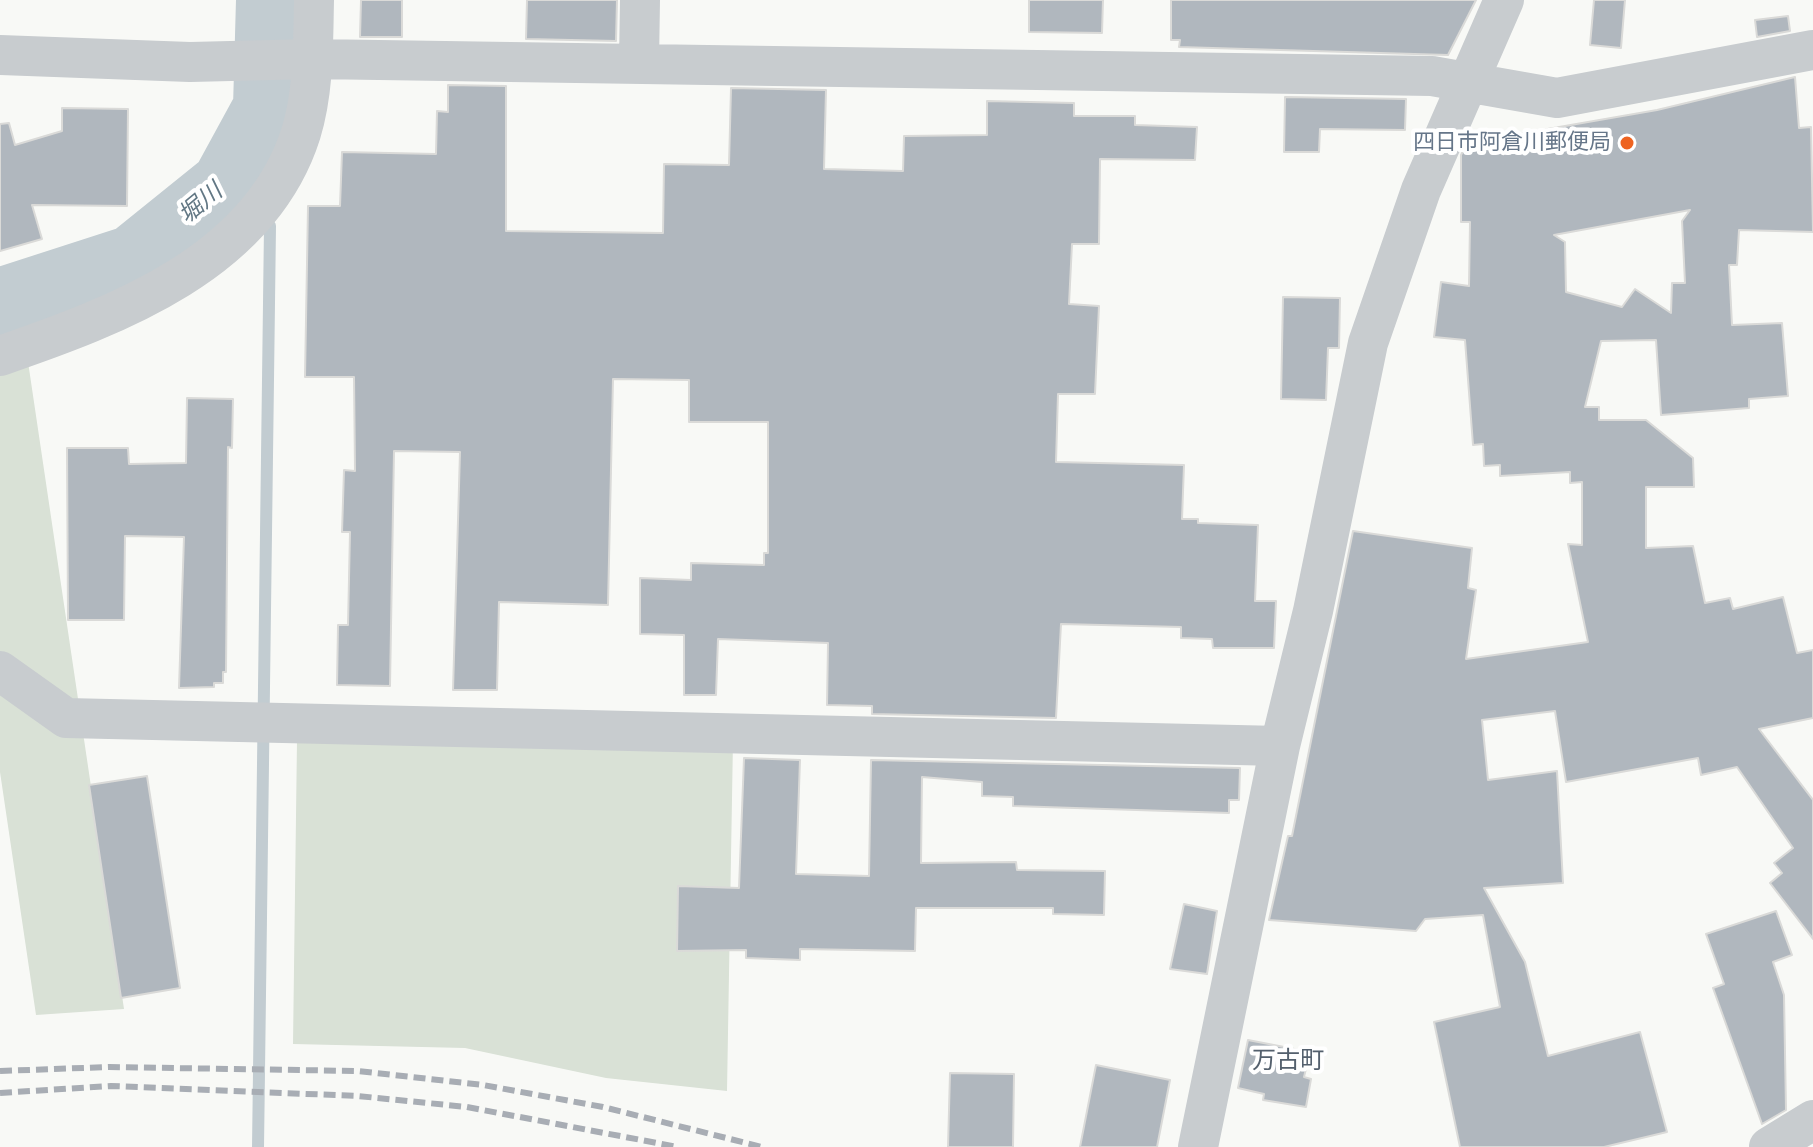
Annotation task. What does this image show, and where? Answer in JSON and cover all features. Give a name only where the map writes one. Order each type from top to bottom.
[{"type":"street","points":[[0,356],[144,300],[191,273],[255,210],[280,181],[302,132],[313,59],[314,0]]},
{"type":"street","points":[[639,63],[640,0]]},
{"type":"street","points":[[1198,1147],[1280,746],[1313,611],[1368,343],[1421,190],[1504,0]]},
{"type":"street","points":[[0,55],[190,62],[313,59],[1432,76],[1557,98],[1813,50]]},
{"type":"street","points":[[0,671],[66,718],[1280,746]]},
{"type":"street","points":[[1769,1147],[1813,1120]]},
{"type":"shaded area","points":[[0,338],[27,355],[124,1009],[36,1015],[0,772]]},
{"type":"shaded area","points":[[297,740],[733,740],[727,1091],[606,1078],[465,1048],[293,1044]]},
{"type":"building","points":[[361,0],[402,0],[402,37],[360,37]]},
{"type":"building","points":[[527,0],[617,0],[616,41],[526,39]]},
{"type":"building","points":[[1029,0],[1103,0],[1102,33],[1029,32]]},
{"type":"building","points":[[1171,0],[1476,0],[1448,55],[1179,47],[1180,40],[1171,40]]},
{"type":"building","points":[[1594,0],[1625,0],[1621,48],[1590,45]]},
{"type":"building","points":[[1788,16],[1790,31],[1757,37],[1755,20]]},
{"type":"building","points":[[1795,77],[1799,128],[1811,127],[1813,232],[1739,230],[1737,265],[1729,265],[1732,325],[1782,323],[1788,396],[1749,399],[1749,408],[1661,415],[1656,340],[1601,341],[1585,407],[1599,407],[1599,420],[1646,420],[1693,458],[1694,487],[1646,487],[1646,548],[1693,546],[1705,603],[1730,598],[1733,609],[1783,597],[1797,653],[1813,650],[1813,718],[1759,729],[1813,800],[1813,939],[1770,883],[1782,873],[1774,863],[1793,848],[1737,767],[1701,775],[1698,758],[1566,782],[1555,711],[1482,720],[1488,780],[1557,771],[1563,883],[1484,888],[1525,962],[1548,1056],[1640,1032],[1667,1132],[1604,1147],[1460,1147],[1434,1022],[1500,1007],[1483,915],[1425,919],[1416,931],[1269,920],[1288,836],[1292,836],[1353,531],[1472,548],[1468,588],[1476,590],[1466,659],[1588,642],[1568,544],[1582,545],[1582,482],[1570,483],[1570,472],[1500,476],[1500,465],[1484,466],[1483,444],[1473,445],[1465,340],[1434,337],[1441,282],[1469,286],[1470,222],[1461,222],[1461,155],[1467,143],[1657,110]],"holes":[[[1690,210],[1682,221],[1685,283],[1672,283],[1671,313],[1635,289],[1622,307],[1566,292],[1565,242],[1554,235]]]},
{"type":"building","points":[[448,85],[506,86],[506,231],[663,233],[664,164],[729,165],[731,88],[826,90],[824,169],[903,171],[904,136],[987,135],[987,101],[1074,103],[1074,116],[1135,116],[1135,125],[1197,127],[1195,160],[1100,159],[1099,244],[1072,244],[1069,304],[1099,306],[1095,394],[1058,394],[1056,462],[1184,465],[1182,519],[1198,519],[1198,523],[1258,525],[1255,601],[1276,601],[1274,648],[1213,648],[1212,639],[1181,638],[1181,627],[1061,624],[1056,718],[872,714],[872,706],[827,705],[828,643],[718,639],[716,695],[684,695],[684,635],[640,634],[640,578],[691,580],[691,563],[764,565],[764,553],[768,553],[768,422],[689,422],[689,380],[613,379],[608,605],[499,602],[497,690],[453,690],[460,452],[394,451],[390,686],[337,685],[338,625],[348,625],[350,532],[342,532],[344,470],[355,471],[354,377],[305,377],[308,206],[340,206],[342,152],[436,154],[437,111],[448,112]]},
{"type":"building","points":[[1285,97],[1406,99],[1405,130],[1320,129],[1319,152],[1284,152]]},
{"type":"building","points":[[62,108],[128,109],[127,206],[32,205],[42,239],[0,251],[0,124],[9,123],[15,145],[62,131]]},
{"type":"building","points":[[1283,297],[1340,298],[1339,348],[1328,348],[1326,400],[1281,399]]},
{"type":"building","points":[[187,398],[233,399],[232,448],[228,447],[226,672],[223,672],[223,683],[214,683],[214,687],[179,688],[184,537],[125,536],[124,620],[68,620],[67,448],[128,448],[129,464],[186,463]]},
{"type":"building","points":[[744,758],[800,760],[796,874],[869,876],[871,760],[1240,768],[1239,800],[1229,800],[1229,813],[1013,806],[1013,797],[982,796],[982,782],[922,777],[921,863],[1016,862],[1017,870],[1105,871],[1104,915],[1053,914],[1053,908],[916,908],[915,951],[800,949],[800,960],[746,958],[746,950],[677,951],[678,886],[739,888]]},
{"type":"building","points":[[147,776],[180,988],[121,998],[89,785]]},
{"type":"building","points":[[1184,904],[1217,911],[1207,974],[1170,969]]},
{"type":"building","points":[[1776,911],[1792,955],[1773,962],[1784,995],[1786,1110],[1762,1124],[1713,988],[1724,984],[1706,934]]},
{"type":"building","points":[[1248,1040],[1310,1052],[1304,1077],[1311,1079],[1306,1107],[1263,1100],[1264,1094],[1238,1088]]},
{"type":"building","points":[[1096,1065],[1170,1080],[1157,1147],[1080,1147]]},
{"type":"building","points":[[950,1073],[1014,1074],[1013,1147],[948,1147]]},
{"type":"waterway","name":"堀川","points":[[0,303],[133,260],[226,185],[268,108],[271,0]]},
{"type":"waterway","points":[[226,185],[270,226],[258,1147]]},
{"type":"railway","points":[[0,1071],[109,1067],[358,1071],[483,1085],[603,1107],[762,1147]]},
{"type":"railway","points":[[0,1093],[111,1086],[358,1096],[467,1107],[678,1147]]},
{"type":"place","name":"四日市阿倉川郵便局","points":[[1627,143]]},
{"type":"district","name":"万古町","points":[[1288,1062]]}]
